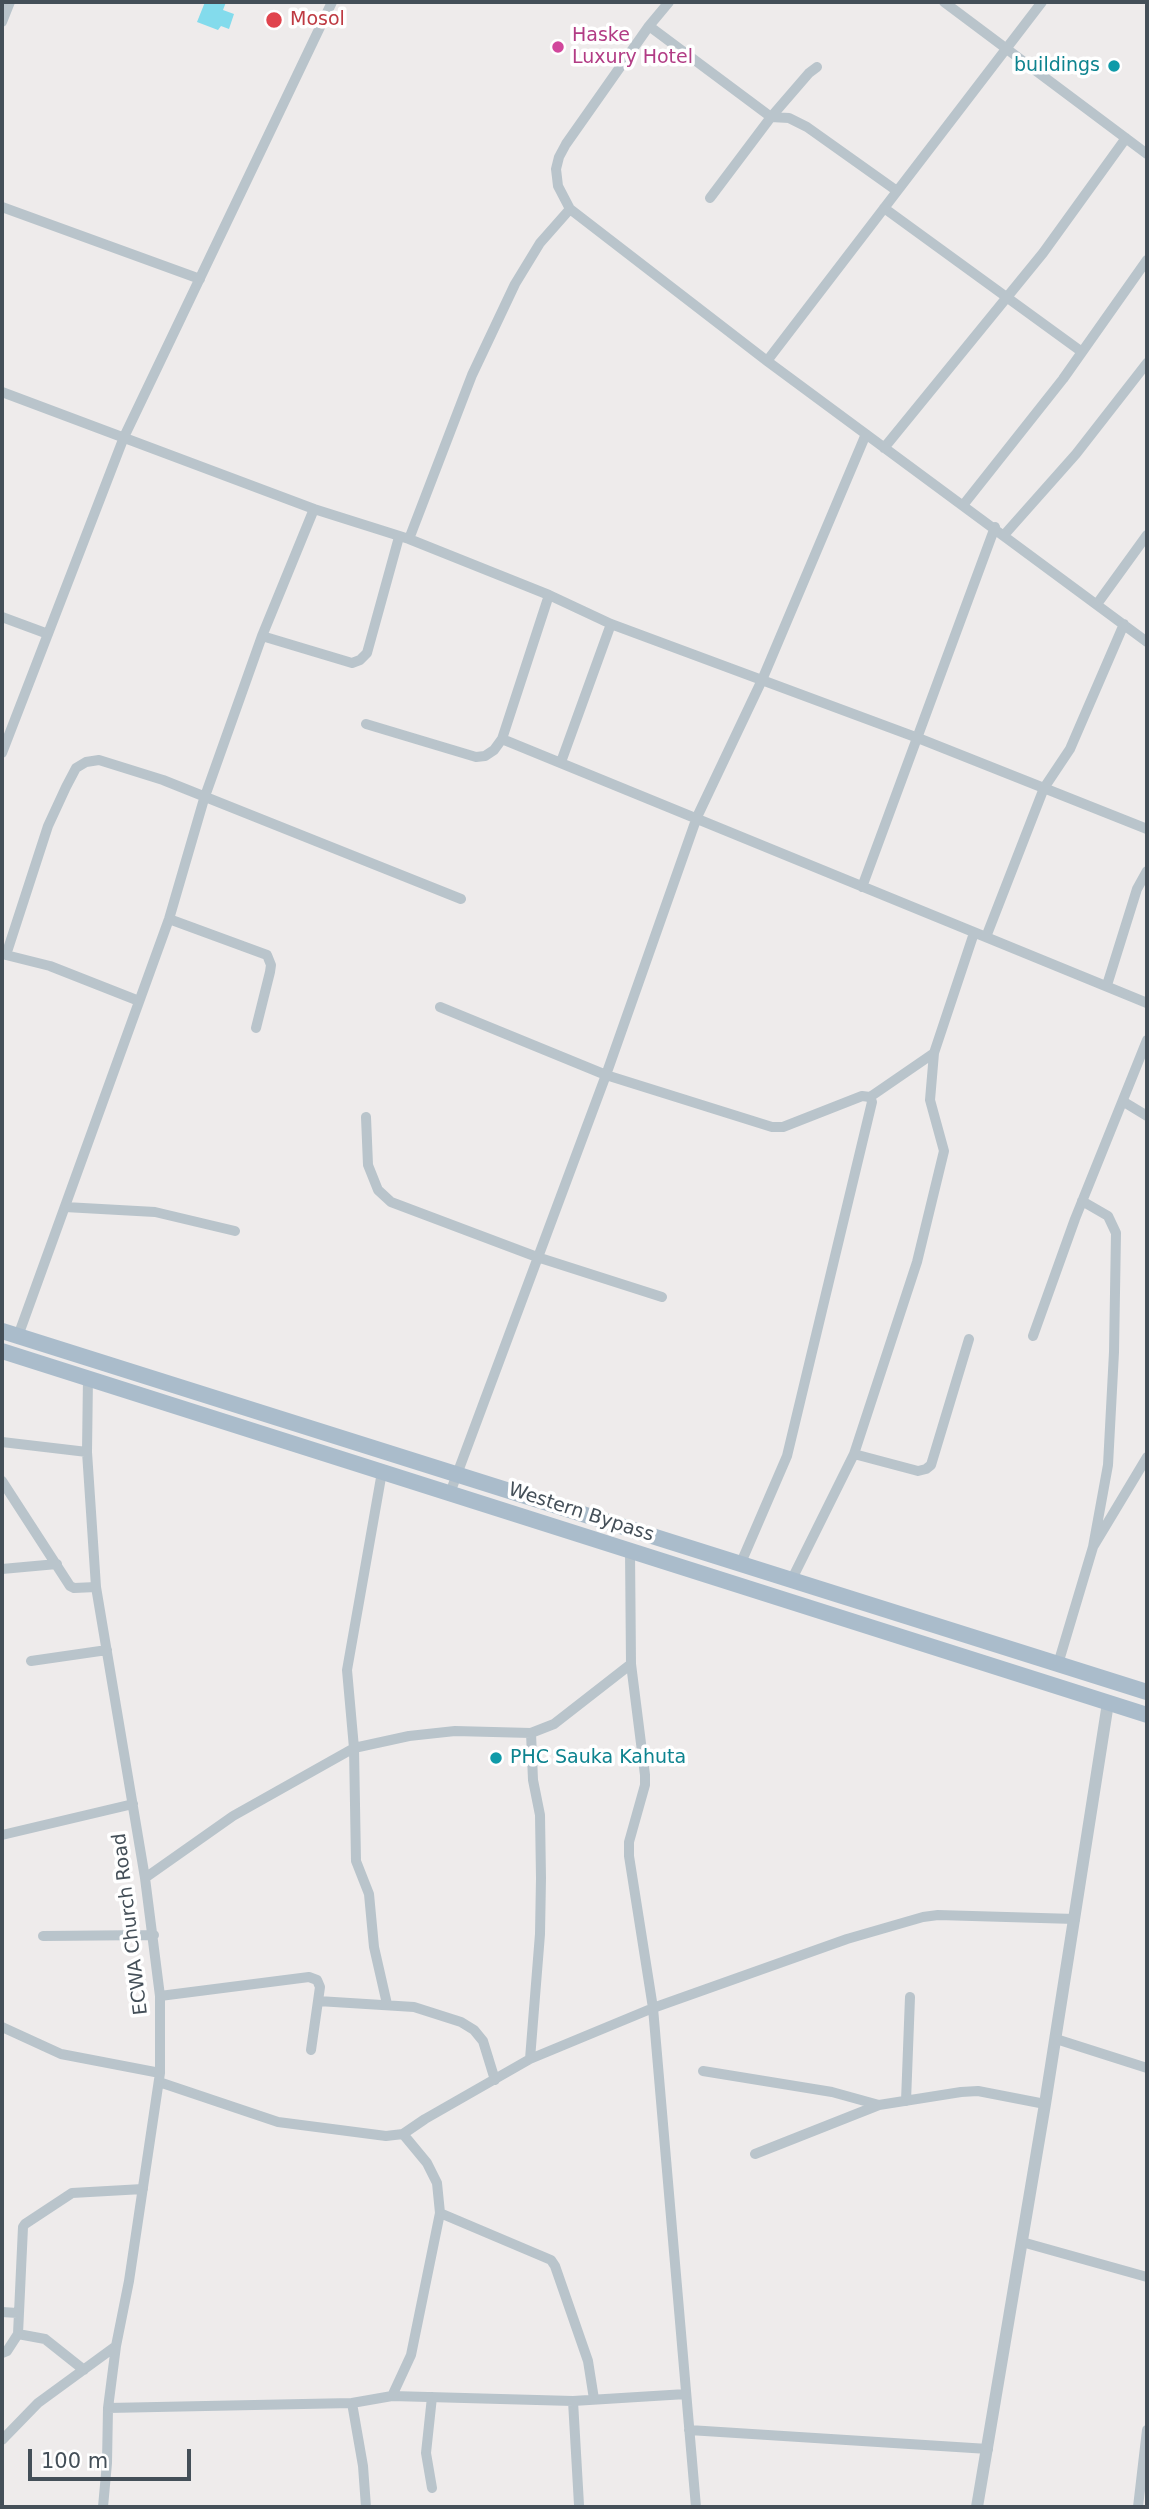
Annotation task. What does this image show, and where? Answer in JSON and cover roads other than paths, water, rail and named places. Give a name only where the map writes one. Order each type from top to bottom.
[{"type":"main road","name":"Western Bypass","points":[[2,1331],[1147,1692]]},
{"type":"main road","name":"Western Bypass","points":[[2,1351],[1147,1715]]},
{"type":"street","points":[[2,22],[10,2]]},
{"type":"street","points":[[2,753],[124,437],[332,2]]},
{"type":"street","points":[[669,2],[649,26],[559,157],[556,169],[558,186],[570,209],[767,361],[1147,642]]},
{"type":"street","points":[[944,2],[1147,153]]},
{"type":"street","points":[[767,361],[1042,2]]},
{"type":"street","points":[[649,26],[771,117],[789,118],[807,127],[897,191]]},
{"type":"street","points":[[710,198],[771,117],[817,66]]},
{"type":"street","points":[[884,448],[1007,298],[1126,138]]},
{"type":"street","points":[[2,207],[200,279]]},
{"type":"street","points":[[884,208],[1082,352]]},
{"type":"street","points":[[262,636],[352,663],[367,653],[404,538],[472,375],[515,284],[540,243],[570,209]]},
{"type":"street","points":[[964,505],[1063,379],[1147,260]]},
{"type":"street","points":[[1004,534],[1076,454],[1147,363]]},
{"type":"street","points":[[2,393],[314,509],[404,538],[549,595],[611,624],[918,738],[1147,829]]},
{"type":"street","points":[[450,1493],[606,1075],[697,817],[762,680],[866,434]]},
{"type":"street","points":[[18,1336],[169,919],[204,799],[262,636],[314,509]]},
{"type":"street","points":[[862,887],[995,527]]},
{"type":"street","points":[[1097,604],[1147,535]]},
{"type":"street","points":[[366,724],[476,757],[485,756],[494,750],[502,738],[549,595]]},
{"type":"street","points":[[2,617],[48,634]]},
{"type":"street","points":[[561,762],[611,624]]},
{"type":"street","points":[[986,937],[1044,788],[1070,749],[1124,624]]},
{"type":"street","points":[[502,738],[1147,1003]]},
{"type":"street","points":[[139,1001],[50,966],[4,955],[52,816],[76,768],[86,762],[99,760],[163,780],[204,799],[461,900]]},
{"type":"street","points":[[1108,985],[1137,889],[1147,871]]},
{"type":"street","points":[[169,919],[267,955],[271,965],[270,972],[256,1028]]},
{"type":"street","points":[[791,1581],[854,1454],[917,1262],[944,1152],[930,1100],[934,1053],[975,933]]},
{"type":"street","points":[[440,1007],[606,1075],[772,1127],[783,1127],[862,1096],[870,1097],[934,1053]]},
{"type":"street","points":[[1033,1336],[1082,1201],[1147,1040]]},
{"type":"street","points":[[740,1565],[787,1456],[872,1110],[870,1097]]},
{"type":"street","points":[[1124,1102],[1147,1116]]},
{"type":"street","points":[[366,1117],[368,1165],[378,1189],[391,1202],[537,1257],[662,1297]]},
{"type":"street","points":[[1058,1664],[1093,1547],[1108,1465],[1114,1352],[1116,1233],[1108,1216],[1082,1201]]},
{"type":"street","points":[[65,1207],[156,1212],[235,1231]]},
{"type":"street","points":[[854,1454],[918,1471],[931,1465],[970,1339]]},
{"type":"street","name":"ECWA Church Road","points":[[88,1377],[87,1452],[96,1587],[154,1935],[160,1996],[160,2078],[129,2281],[116,2346],[108,2408],[103,2507]]},
{"type":"street","points":[[2,1442],[87,1452]]},
{"type":"street","points":[[1093,1547],[1146,1463]]},
{"type":"street","points":[[382,1472],[347,1670],[354,1748],[356,1861],[369,1894],[374,1947],[387,2004]]},
{"type":"street","points":[[2,1481],[74,1588],[96,1587]]},
{"type":"street","points":[[630,1551],[631,1664],[645,1785],[629,1842],[629,1856],[653,2008],[696,2507]]},
{"type":"street","points":[[2,1569],[57,1564]]},
{"type":"street","points":[[31,1661],[107,1650]]},
{"type":"street","points":[[145,1878],[233,1816],[354,1748],[409,1736],[455,1731],[531,1733],[554,1724],[631,1664]]},
{"type":"street","points":[[977,2507],[1045,2104],[1108,1703]]},
{"type":"street","points":[[530,2059],[540,1934],[541,1878],[540,1815],[533,1780],[531,1733]]},
{"type":"street","points":[[2,1835],[133,1804]]},
{"type":"street","points":[[2,2027],[61,2054],[160,2078],[278,2122],[386,2136],[403,2134],[530,2059],[653,2008],[847,1939],[938,1915],[1075,1919]]},
{"type":"street","points":[[43,1936],[154,1935]]},
{"type":"street","points":[[160,1996],[309,1977],[317,1980],[320,1987],[311,2050]]},
{"type":"street","points":[[906,2101],[910,1997]]},
{"type":"street","points":[[318,2001],[427,2009],[461,2022],[474,2030],[483,2041],[495,2080]]},
{"type":"street","points":[[1055,2039],[1147,2068]]},
{"type":"street","points":[[703,2071],[832,2092],[879,2105]]},
{"type":"street","points":[[755,2154],[879,2105],[978,2091],[1045,2104]]},
{"type":"street","points":[[392,2396],[411,2355],[440,2213],[437,2183],[427,2163],[403,2134]]},
{"type":"street","points":[[2,2353],[7,2351],[18,2334],[17,2313],[25,2224],[72,2193],[143,2189]]},
{"type":"street","points":[[440,2213],[551,2260],[588,2361],[594,2399]]},
{"type":"street","points":[[1022,2242],[1147,2277]]},
{"type":"street","points":[[2,2312],[17,2313]]},
{"type":"street","points":[[18,2334],[45,2339],[84,2370]]},
{"type":"street","points":[[2,2440],[38,2403],[116,2346]]},
{"type":"street","points":[[108,2408],[352,2403],[392,2396],[573,2401],[686,2394]]},
{"type":"street","points":[[432,2397],[426,2453],[432,2488]]},
{"type":"street","points":[[573,2401],[579,2505]]},
{"type":"street","points":[[352,2403],[363,2466],[366,2507]]},
{"type":"street","points":[[689,2430],[988,2449]]},
{"type":"street","points":[[1147,2430],[1140,2507],[1147,2505]]},
{"type":"water","points":[[205,2],[226,2],[223,10],[234,14],[229,29],[221,26],[218,30],[197,22]]},
{"type":"place","name":"Mosol","points":[[274,20]]},
{"type":"place","name":"Haske Luxury Hotel","points":[[558,47]]},
{"type":"place","name":"buildings","points":[[1114,66]]},
{"type":"place","name":"PHC Sauka Kahuta","points":[[496,1758]]}]
